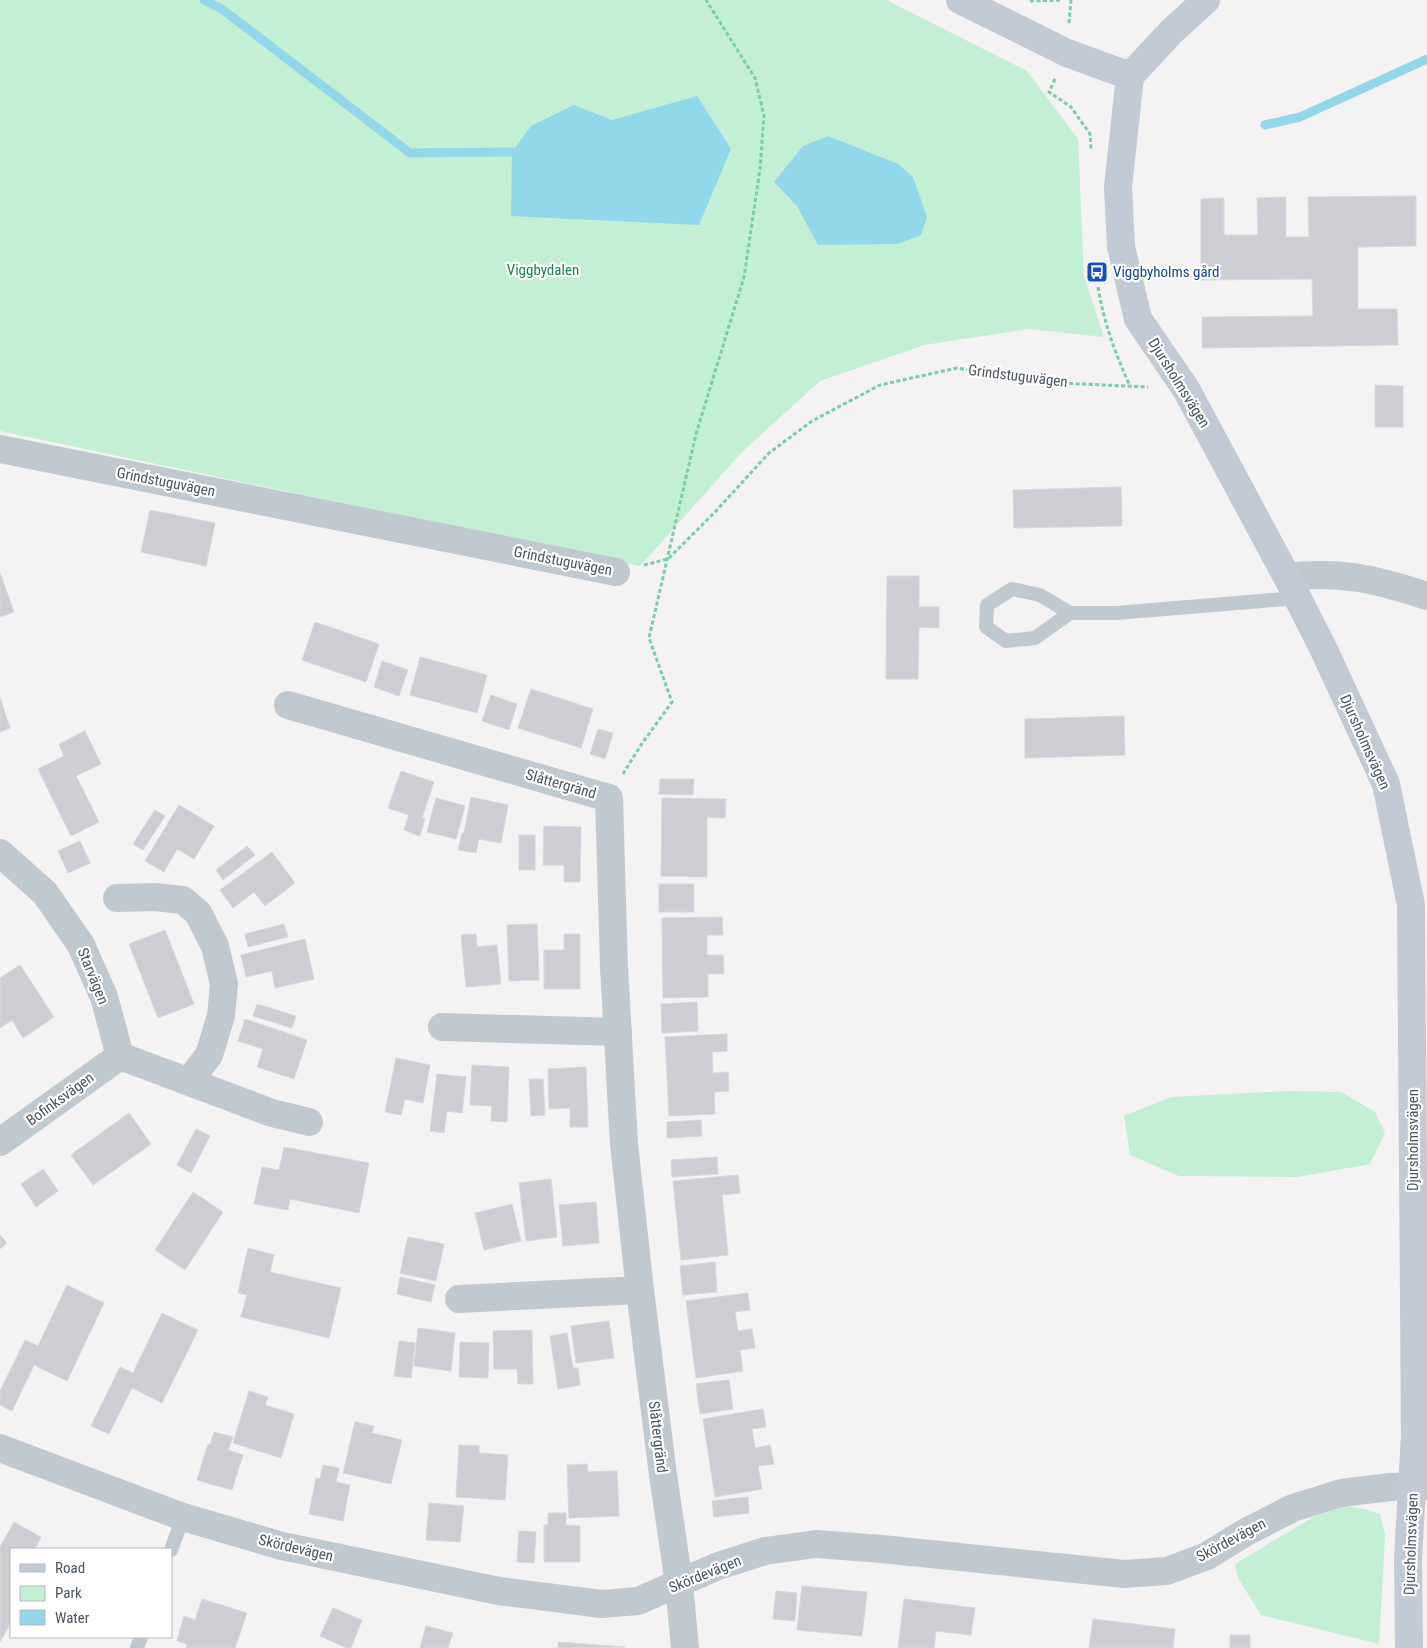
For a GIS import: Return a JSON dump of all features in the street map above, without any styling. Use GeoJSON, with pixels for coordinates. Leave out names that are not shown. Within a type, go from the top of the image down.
{"type":"FeatureCollection","features":[{"type":"Feature","properties":{"kind":"street"},"geometry":{"type":"LineString","coordinates":[[960,0],[1067,53],[1130,76],[1171,32],[1206,0]]}},
{"type":"Feature","properties":{"kind":"street","name":"Djursholmsvägen"},"geometry":{"type":"LineString","coordinates":[[1130,76],[1118,187],[1121,247],[1138,319],[1186,389],[1292,587],[1386,784],[1411,905],[1415,1425],[1420,1486],[1408,1558],[1409,1648]]}},
{"type":"Feature","properties":{"kind":"street","name":"Grindstuguvägen"},"geometry":{"type":"LineString","coordinates":[[0,449],[616,572]]}},
{"type":"Feature","properties":{"kind":"street"},"geometry":{"type":"LineString","coordinates":[[1292,587],[1316,574],[1355,576],[1390,584],[1427,596]]}},
{"type":"Feature","properties":{"kind":"street","name":"Slåttergränd"},"geometry":{"type":"LineString","coordinates":[[288,705],[609,798],[624,1144],[663,1475],[679,1584],[685,1648]]}},
{"type":"Feature","properties":{"kind":"street","name":"Starvägen"},"geometry":{"type":"LineString","coordinates":[[0,853],[46,893],[81,945],[104,997],[120,1056]]}},
{"type":"Feature","properties":{"kind":"street"},"geometry":{"type":"LineString","coordinates":[[117,898],[155,897],[183,900],[198,913],[215,946],[224,984],[222,1016],[209,1055],[189,1081]]}},
{"type":"Feature","properties":{"kind":"street"},"geometry":{"type":"LineString","coordinates":[[442,1027],[618,1032]]}},
{"type":"Feature","properties":{"kind":"street"},"geometry":{"type":"LineString","coordinates":[[120,1056],[272,1113],[309,1122]]}},
{"type":"Feature","properties":{"kind":"street","name":"Bofinksvägen"},"geometry":{"type":"LineString","coordinates":[[0,1142],[120,1056]]}},
{"type":"Feature","properties":{"kind":"street"},"geometry":{"type":"LineString","coordinates":[[459,1299],[640,1290]]}},
{"type":"Feature","properties":{"kind":"street","name":"Skördevägen"},"geometry":{"type":"LineString","coordinates":[[0,1448],[183,1517],[282,1546],[499,1591],[602,1604],[638,1601],[718,1566],[765,1551],[816,1544],[1124,1574],[1167,1571],[1207,1556],[1246,1532],[1292,1508],[1341,1493],[1420,1486]]}},
{"type":"Feature","properties":{"kind":"lane"},"geometry":{"type":"LineString","coordinates":[[1070,613],[1035,638],[1006,641],[986,627],[987,605],[1012,589],[1040,595],[1070,613],[1116,614],[1292,587]]}},
{"type":"Feature","properties":{"kind":"lane"},"geometry":{"type":"LineString","coordinates":[[172,1548],[183,1517]]}},
{"type":"Feature","properties":{"kind":"path"},"geometry":{"type":"LineString","coordinates":[[609,798],[641,745],[672,702],[649,638],[696,434],[744,276],[760,169],[764,116],[755,78],[706,0]]}},
{"type":"Feature","properties":{"kind":"path"},"geometry":{"type":"LineString","coordinates":[[1027,0],[1031,2],[1062,0]]}},
{"type":"Feature","properties":{"kind":"path","name":"Grindstuguvägen"},"geometry":{"type":"LineString","coordinates":[[616,572],[668,559],[715,512],[769,453],[812,421],[880,385],[957,368],[1038,382],[1186,389]]}},
{"type":"Feature","properties":{"kind":"green space","name":"Viggbydalen"},"geometry":{"type":"Polygon","coordinates":[[[0,0],[888,0],[1027,71],[1078,139],[1084,276],[1104,337],[1030,329],[924,345],[820,381],[742,452],[640,566],[0,431],[0,0]]]}},
{"type":"Feature","properties":{"kind":"green space"},"geometry":{"type":"Polygon","coordinates":[[[1288,1091],[1341,1092],[1375,1112],[1385,1133],[1370,1164],[1298,1177],[1179,1176],[1130,1155],[1124,1116],[1171,1097],[1288,1091]]]}},
{"type":"Feature","properties":{"kind":"green space"},"geometry":{"type":"Polygon","coordinates":[[[1346,1506],[1380,1514],[1385,1535],[1379,1644],[1261,1615],[1238,1578],[1235,1564],[1315,1516],[1346,1506]]]}},
{"type":"Feature","properties":{"kind":"water"},"geometry":{"type":"Polygon","coordinates":[[[697,96],[731,149],[699,225],[511,216],[512,152],[531,126],[574,105],[612,120],[697,96]]]}},
{"type":"Feature","properties":{"kind":"water"},"geometry":{"type":"Polygon","coordinates":[[[828,136],[898,164],[913,177],[927,217],[921,235],[898,244],[818,245],[797,206],[774,182],[803,146],[828,136]]]}},
{"type":"Feature","properties":{"kind":"building"},"geometry":{"type":"Polygon","coordinates":[[[1416,196],[1416,246],[1358,247],[1358,309],[1397,309],[1398,345],[1202,348],[1202,317],[1313,316],[1312,279],[1201,280],[1201,199],[1224,198],[1224,235],[1258,235],[1257,198],[1286,197],[1286,237],[1309,237],[1308,197],[1416,196]]]}},
{"type":"Feature","properties":{"kind":"building"},"geometry":{"type":"Polygon","coordinates":[[[1375,385],[1403,386],[1403,427],[1375,427],[1375,385]]]}},
{"type":"Feature","properties":{"kind":"building"},"geometry":{"type":"Polygon","coordinates":[[[1121,487],[1122,526],[1014,528],[1013,490],[1121,487]]]}},
{"type":"Feature","properties":{"kind":"building"},"geometry":{"type":"Polygon","coordinates":[[[150,510],[215,523],[206,566],[141,552],[150,510]]]}},
{"type":"Feature","properties":{"kind":"building"},"geometry":{"type":"Polygon","coordinates":[[[0,573],[14,612],[0,617],[0,573]]]}},
{"type":"Feature","properties":{"kind":"building"},"geometry":{"type":"Polygon","coordinates":[[[887,576],[919,576],[919,607],[939,607],[939,628],[919,627],[918,679],[886,679],[887,576]]]}},
{"type":"Feature","properties":{"kind":"building"},"geometry":{"type":"Polygon","coordinates":[[[315,622],[379,644],[366,682],[302,660],[315,622]]]}},
{"type":"Feature","properties":{"kind":"building"},"geometry":{"type":"Polygon","coordinates":[[[420,657],[487,675],[477,713],[410,695],[420,657]]]}},
{"type":"Feature","properties":{"kind":"building"},"geometry":{"type":"Polygon","coordinates":[[[382,661],[408,670],[399,696],[374,687],[382,661]]]}},
{"type":"Feature","properties":{"kind":"building"},"geometry":{"type":"Polygon","coordinates":[[[531,689],[593,709],[581,748],[518,728],[531,689]]]}},
{"type":"Feature","properties":{"kind":"building"},"geometry":{"type":"Polygon","coordinates":[[[491,695],[517,704],[509,730],[482,721],[491,695]]]}},
{"type":"Feature","properties":{"kind":"building"},"geometry":{"type":"Polygon","coordinates":[[[0,698],[10,728],[0,732],[0,698]]]}},
{"type":"Feature","properties":{"kind":"building"},"geometry":{"type":"Polygon","coordinates":[[[1124,716],[1125,755],[1025,758],[1025,719],[1124,716]]]}},
{"type":"Feature","properties":{"kind":"building"},"geometry":{"type":"Polygon","coordinates":[[[598,729],[613,733],[605,759],[590,754],[598,729]]]}},
{"type":"Feature","properties":{"kind":"building"},"geometry":{"type":"Polygon","coordinates":[[[85,731],[101,764],[76,776],[99,822],[71,836],[38,769],[64,756],[59,744],[85,731]]]}},
{"type":"Feature","properties":{"kind":"building"},"geometry":{"type":"Polygon","coordinates":[[[401,771],[434,782],[422,818],[425,818],[420,836],[404,830],[409,815],[388,808],[401,771]]]}},
{"type":"Feature","properties":{"kind":"building"},"geometry":{"type":"Polygon","coordinates":[[[660,779],[694,779],[693,795],[659,794],[660,779]]]}},
{"type":"Feature","properties":{"kind":"building"},"geometry":{"type":"Polygon","coordinates":[[[471,797],[508,805],[501,843],[479,839],[476,853],[458,850],[462,833],[464,833],[471,797]]]}},
{"type":"Feature","properties":{"kind":"building"},"geometry":{"type":"Polygon","coordinates":[[[436,798],[465,806],[456,839],[427,832],[436,798]]]}},
{"type":"Feature","properties":{"kind":"building"},"geometry":{"type":"Polygon","coordinates":[[[662,798],[726,799],[725,818],[707,817],[707,877],[661,876],[662,798]]]}},
{"type":"Feature","properties":{"kind":"building"},"geometry":{"type":"Polygon","coordinates":[[[179,805],[214,826],[194,859],[177,849],[164,872],[145,861],[179,805]]]}},
{"type":"Feature","properties":{"kind":"building"},"geometry":{"type":"Polygon","coordinates":[[[155,810],[165,816],[143,850],[133,844],[155,810]]]}},
{"type":"Feature","properties":{"kind":"building"},"geometry":{"type":"Polygon","coordinates":[[[544,826],[581,827],[580,882],[564,882],[564,865],[543,865],[544,826]]]}},
{"type":"Feature","properties":{"kind":"building"},"geometry":{"type":"Polygon","coordinates":[[[519,835],[535,835],[535,870],[519,870],[519,835]]]}},
{"type":"Feature","properties":{"kind":"building"},"geometry":{"type":"Polygon","coordinates":[[[80,841],[90,863],[68,873],[58,851],[80,841]]]}},
{"type":"Feature","properties":{"kind":"building"},"geometry":{"type":"Polygon","coordinates":[[[247,846],[255,855],[223,880],[216,870],[247,846]]]}},
{"type":"Feature","properties":{"kind":"building"},"geometry":{"type":"Polygon","coordinates":[[[272,852],[295,883],[265,906],[254,892],[233,908],[220,890],[272,852]]]}},
{"type":"Feature","properties":{"kind":"building"},"geometry":{"type":"Polygon","coordinates":[[[659,884],[694,884],[694,912],[659,912],[659,884]]]}},
{"type":"Feature","properties":{"kind":"building"},"geometry":{"type":"Polygon","coordinates":[[[722,917],[723,935],[707,935],[707,955],[723,955],[724,974],[708,974],[708,997],[663,998],[662,918],[722,917]]]}},
{"type":"Feature","properties":{"kind":"building"},"geometry":{"type":"Polygon","coordinates":[[[284,924],[288,937],[248,947],[245,934],[284,924]]]}},
{"type":"Feature","properties":{"kind":"building"},"geometry":{"type":"Polygon","coordinates":[[[537,924],[539,980],[509,981],[507,925],[537,924]]]}},
{"type":"Feature","properties":{"kind":"building"},"geometry":{"type":"Polygon","coordinates":[[[165,930],[194,1004],[158,1018],[129,944],[165,930]]]}},
{"type":"Feature","properties":{"kind":"building"},"geometry":{"type":"Polygon","coordinates":[[[476,934],[477,947],[497,945],[501,984],[466,987],[461,935],[476,934]]]}},
{"type":"Feature","properties":{"kind":"building"},"geometry":{"type":"Polygon","coordinates":[[[564,934],[580,934],[580,989],[544,989],[544,950],[564,950],[564,934]]]}},
{"type":"Feature","properties":{"kind":"building"},"geometry":{"type":"Polygon","coordinates":[[[305,939],[314,979],[275,988],[272,971],[246,977],[241,955],[305,939]]]}},
{"type":"Feature","properties":{"kind":"building"},"geometry":{"type":"Polygon","coordinates":[[[20,965],[54,1017],[23,1038],[12,1020],[0,1028],[0,978],[20,965]]]}},
{"type":"Feature","properties":{"kind":"building"},"geometry":{"type":"Polygon","coordinates":[[[697,1002],[698,1031],[662,1033],[661,1004],[697,1002]]]}},
{"type":"Feature","properties":{"kind":"building"},"geometry":{"type":"Polygon","coordinates":[[[257,1004],[296,1016],[292,1028],[253,1016],[257,1004]]]}},
{"type":"Feature","properties":{"kind":"building"},"geometry":{"type":"Polygon","coordinates":[[[245,1019],[307,1040],[294,1079],[257,1067],[263,1049],[238,1041],[245,1019]]]}},
{"type":"Feature","properties":{"kind":"building"},"geometry":{"type":"Polygon","coordinates":[[[727,1034],[727,1051],[712,1052],[713,1073],[728,1072],[729,1091],[714,1092],[715,1114],[669,1116],[665,1037],[727,1034]]]}},
{"type":"Feature","properties":{"kind":"building"},"geometry":{"type":"Polygon","coordinates":[[[396,1058],[430,1065],[423,1103],[405,1099],[401,1115],[385,1112],[396,1058]]]}},
{"type":"Feature","properties":{"kind":"building"},"geometry":{"type":"Polygon","coordinates":[[[472,1065],[509,1067],[507,1122],[491,1121],[492,1106],[470,1105],[472,1065]]]}},
{"type":"Feature","properties":{"kind":"building"},"geometry":{"type":"Polygon","coordinates":[[[586,1067],[588,1127],[570,1127],[570,1108],[549,1109],[548,1069],[586,1067]]]}},
{"type":"Feature","properties":{"kind":"building"},"geometry":{"type":"Polygon","coordinates":[[[437,1074],[466,1077],[462,1113],[447,1111],[444,1133],[430,1131],[437,1074]]]}},
{"type":"Feature","properties":{"kind":"building"},"geometry":{"type":"Polygon","coordinates":[[[529,1079],[543,1079],[545,1115],[531,1116],[529,1079]]]}},
{"type":"Feature","properties":{"kind":"building"},"geometry":{"type":"Polygon","coordinates":[[[129,1113],[151,1144],[93,1185],[71,1155],[129,1113]]]}},
{"type":"Feature","properties":{"kind":"building"},"geometry":{"type":"Polygon","coordinates":[[[701,1120],[702,1136],[667,1138],[667,1122],[701,1120]]]}},
{"type":"Feature","properties":{"kind":"building"},"geometry":{"type":"Polygon","coordinates":[[[196,1129],[210,1136],[191,1173],[177,1165],[196,1129]]]}},
{"type":"Feature","properties":{"kind":"building"},"geometry":{"type":"Polygon","coordinates":[[[284,1147],[369,1163],[359,1213],[290,1199],[288,1210],[254,1204],[262,1167],[279,1170],[284,1147]]]}},
{"type":"Feature","properties":{"kind":"building"},"geometry":{"type":"Polygon","coordinates":[[[717,1157],[718,1174],[672,1177],[671,1160],[717,1157]]]}},
{"type":"Feature","properties":{"kind":"building"},"geometry":{"type":"Polygon","coordinates":[[[43,1169],[58,1191],[36,1207],[21,1184],[43,1169]]]}},
{"type":"Feature","properties":{"kind":"building"},"geometry":{"type":"Polygon","coordinates":[[[738,1175],[740,1193],[722,1195],[728,1255],[681,1260],[673,1181],[738,1175]]]}},
{"type":"Feature","properties":{"kind":"building"},"geometry":{"type":"Polygon","coordinates":[[[551,1179],[557,1237],[526,1241],[519,1183],[551,1179]]]}},
{"type":"Feature","properties":{"kind":"building"},"geometry":{"type":"Polygon","coordinates":[[[193,1192],[223,1212],[185,1270],[155,1250],[193,1192]]]}},
{"type":"Feature","properties":{"kind":"building"},"geometry":{"type":"Polygon","coordinates":[[[596,1202],[599,1243],[563,1246],[559,1205],[596,1202]]]}},
{"type":"Feature","properties":{"kind":"building"},"geometry":{"type":"Polygon","coordinates":[[[512,1204],[521,1241],[484,1250],[475,1213],[512,1204]]]}},
{"type":"Feature","properties":{"kind":"building"},"geometry":{"type":"Polygon","coordinates":[[[0,1235],[7,1243],[0,1249],[0,1235]]]}},
{"type":"Feature","properties":{"kind":"building"},"geometry":{"type":"Polygon","coordinates":[[[408,1237],[444,1244],[436,1281],[400,1273],[408,1237]]]}},
{"type":"Feature","properties":{"kind":"building"},"geometry":{"type":"Polygon","coordinates":[[[248,1248],[274,1255],[270,1272],[341,1288],[329,1338],[241,1317],[247,1295],[238,1293],[248,1248]]]}},
{"type":"Feature","properties":{"kind":"building"},"geometry":{"type":"Polygon","coordinates":[[[715,1262],[717,1292],[683,1295],[680,1266],[715,1262]]]}},
{"type":"Feature","properties":{"kind":"building"},"geometry":{"type":"Polygon","coordinates":[[[400,1277],[435,1285],[431,1302],[397,1294],[400,1277]]]}},
{"type":"Feature","properties":{"kind":"building"},"geometry":{"type":"Polygon","coordinates":[[[67,1285],[104,1303],[67,1381],[34,1365],[12,1411],[0,1405],[0,1391],[25,1340],[38,1346],[67,1285]]]}},
{"type":"Feature","properties":{"kind":"building"},"geometry":{"type":"Polygon","coordinates":[[[748,1293],[750,1310],[735,1312],[738,1331],[752,1329],[755,1348],[740,1350],[743,1371],[696,1378],[686,1301],[748,1293]]]}},
{"type":"Feature","properties":{"kind":"building"},"geometry":{"type":"Polygon","coordinates":[[[162,1313],[198,1330],[162,1403],[132,1388],[109,1434],[91,1426],[120,1367],[133,1373],[162,1313]]]}},
{"type":"Feature","properties":{"kind":"building"},"geometry":{"type":"Polygon","coordinates":[[[609,1321],[614,1358],[576,1363],[571,1326],[609,1321]]]}},
{"type":"Feature","properties":{"kind":"building"},"geometry":{"type":"Polygon","coordinates":[[[418,1328],[455,1333],[451,1371],[414,1366],[418,1328]]]}},
{"type":"Feature","properties":{"kind":"building"},"geometry":{"type":"Polygon","coordinates":[[[532,1330],[533,1384],[518,1384],[517,1369],[494,1369],[493,1331],[532,1330]]]}},
{"type":"Feature","properties":{"kind":"building"},"geometry":{"type":"Polygon","coordinates":[[[567,1333],[573,1368],[578,1368],[580,1385],[558,1389],[550,1336],[567,1333]]]}},
{"type":"Feature","properties":{"kind":"building"},"geometry":{"type":"Polygon","coordinates":[[[399,1341],[415,1343],[411,1378],[394,1376],[399,1341]]]}},
{"type":"Feature","properties":{"kind":"building"},"geometry":{"type":"Polygon","coordinates":[[[460,1342],[489,1343],[488,1378],[459,1377],[460,1342]]]}},
{"type":"Feature","properties":{"kind":"building"},"geometry":{"type":"Polygon","coordinates":[[[729,1380],[733,1409],[700,1414],[696,1384],[729,1380]]]}},
{"type":"Feature","properties":{"kind":"building"},"geometry":{"type":"Polygon","coordinates":[[[249,1391],[268,1397],[265,1405],[294,1414],[281,1458],[233,1443],[249,1391]]]}},
{"type":"Feature","properties":{"kind":"building"},"geometry":{"type":"Polygon","coordinates":[[[763,1409],[766,1427],[752,1429],[755,1448],[770,1445],[774,1464],[758,1466],[762,1489],[715,1497],[703,1419],[763,1409]]]}},
{"type":"Feature","properties":{"kind":"building"},"geometry":{"type":"Polygon","coordinates":[[[355,1422],[374,1426],[372,1433],[402,1440],[391,1484],[343,1473],[355,1422]]]}},
{"type":"Feature","properties":{"kind":"building"},"geometry":{"type":"Polygon","coordinates":[[[214,1432],[233,1437],[228,1450],[243,1455],[232,1490],[197,1480],[208,1444],[210,1445],[214,1432]]]}},
{"type":"Feature","properties":{"kind":"building"},"geometry":{"type":"Polygon","coordinates":[[[459,1445],[479,1446],[479,1453],[508,1455],[505,1500],[456,1497],[459,1445]]]}},
{"type":"Feature","properties":{"kind":"building"},"geometry":{"type":"Polygon","coordinates":[[[587,1464],[588,1472],[617,1471],[619,1516],[569,1518],[567,1465],[587,1464]]]}},
{"type":"Feature","properties":{"kind":"building"},"geometry":{"type":"Polygon","coordinates":[[[323,1465],[339,1468],[336,1482],[350,1485],[343,1521],[309,1514],[316,1478],[320,1479],[323,1465]]]}},
{"type":"Feature","properties":{"kind":"building"},"geometry":{"type":"Polygon","coordinates":[[[748,1497],[749,1513],[714,1517],[712,1501],[748,1497]]]}},
{"type":"Feature","properties":{"kind":"building"},"geometry":{"type":"Polygon","coordinates":[[[429,1503],[464,1506],[460,1542],[426,1540],[429,1503]]]}},
{"type":"Feature","properties":{"kind":"building"},"geometry":{"type":"Polygon","coordinates":[[[548,1513],[566,1513],[566,1525],[580,1526],[580,1562],[544,1562],[544,1525],[548,1525],[548,1513]]]}},
{"type":"Feature","properties":{"kind":"building"},"geometry":{"type":"Polygon","coordinates":[[[14,1522],[41,1537],[36,1548],[10,1548],[10,1624],[0,1642],[0,1547],[14,1522]]]}},
{"type":"Feature","properties":{"kind":"building"},"geometry":{"type":"Polygon","coordinates":[[[519,1531],[536,1532],[534,1563],[517,1562],[519,1531]]]}},
{"type":"Feature","properties":{"kind":"building"},"geometry":{"type":"Polygon","coordinates":[[[802,1586],[867,1592],[862,1636],[797,1630],[802,1586]]]}},
{"type":"Feature","properties":{"kind":"building"},"geometry":{"type":"Polygon","coordinates":[[[776,1591],[797,1593],[795,1621],[773,1619],[776,1591]]]}},
{"type":"Feature","properties":{"kind":"building"},"geometry":{"type":"Polygon","coordinates":[[[202,1599],[247,1613],[235,1648],[186,1648],[187,1644],[177,1641],[184,1616],[195,1620],[202,1599]]]}},
{"type":"Feature","properties":{"kind":"building"},"geometry":{"type":"Polygon","coordinates":[[[904,1599],[975,1608],[971,1635],[936,1631],[934,1648],[898,1648],[904,1599]]]}},
{"type":"Feature","properties":{"kind":"building"},"geometry":{"type":"Polygon","coordinates":[[[333,1608],[362,1620],[351,1648],[320,1636],[333,1608]]]}},
{"type":"Feature","properties":{"kind":"building"},"geometry":{"type":"Polygon","coordinates":[[[1093,1619],[1175,1629],[1173,1648],[1089,1648],[1093,1619]]]}},
{"type":"Feature","properties":{"kind":"building"},"geometry":{"type":"Polygon","coordinates":[[[426,1626],[453,1633],[448,1648],[420,1648],[426,1626]]]}},
{"type":"Feature","properties":{"kind":"building"},"geometry":{"type":"Polygon","coordinates":[[[1230,1635],[1250,1635],[1250,1648],[1230,1648],[1230,1635]]]}},
{"type":"Feature","properties":{"kind":"building"},"geometry":{"type":"Polygon","coordinates":[[[558,1642],[625,1647],[558,1648],[558,1642]]]}},
{"type":"Feature","properties":{"kind":"waterway"},"geometry":{"type":"LineString","coordinates":[[204,0],[222,9],[410,153],[512,152]]}},
{"type":"Feature","properties":{"kind":"waterway"},"geometry":{"type":"LineString","coordinates":[[1265,125],[1300,117],[1427,59]]}},
{"type":"Feature","properties":{"kind":"place","name":"Viggbyholms gård"},"geometry":{"type":"Point","coordinates":[1097,272]}}]}
